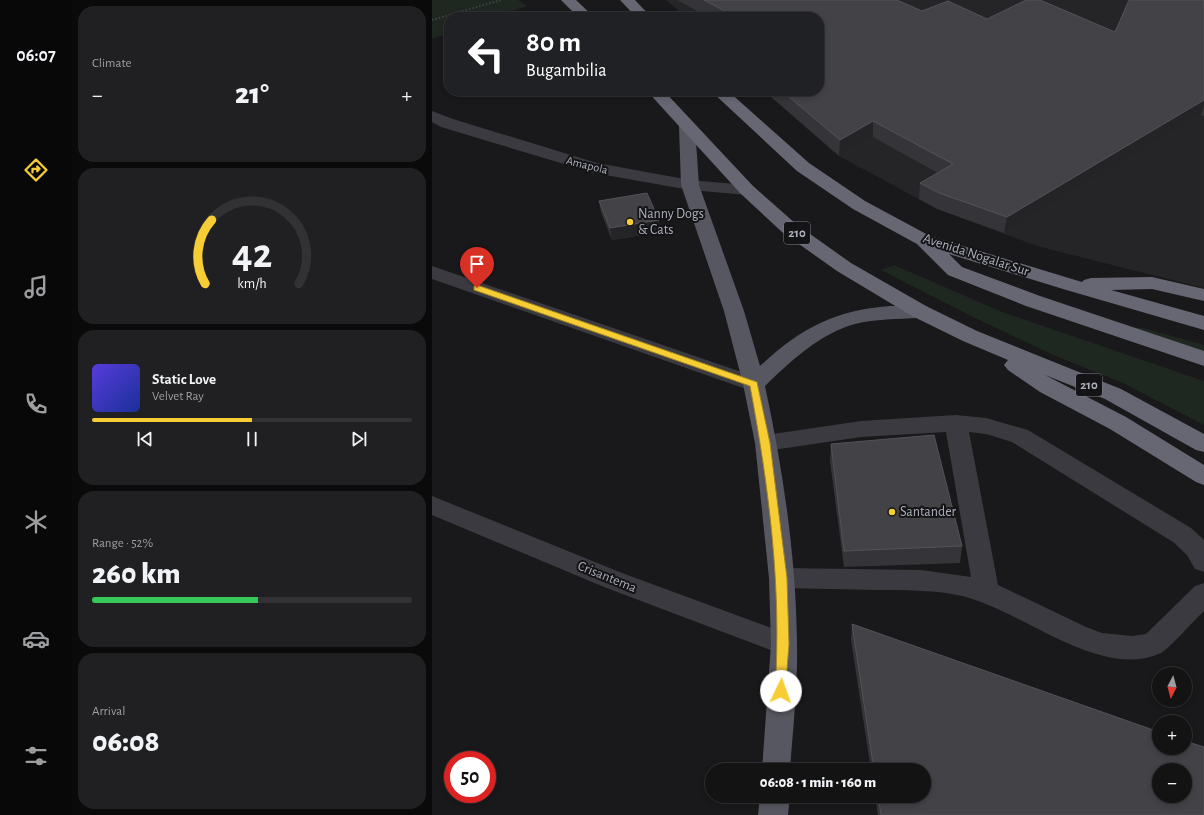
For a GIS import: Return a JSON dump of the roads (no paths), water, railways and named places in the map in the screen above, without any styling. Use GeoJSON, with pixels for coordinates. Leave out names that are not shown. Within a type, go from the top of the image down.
{"type":"FeatureCollection","features":[{"type":"Feature","properties":{"kind":"highway"},"geometry":{"type":"LineString","coordinates":[[568,0],[581,12]]}},
{"type":"Feature","properties":{"kind":"highway"},"geometry":{"type":"LineString","coordinates":[[627,0],[639,12]]}},
{"type":"Feature","properties":{"kind":"highway","name":"210"},"geometry":{"type":"LineString","coordinates":[[659,96],[747,190],[795,232],[844,267],[919,311],[970,336],[1113,394],[1204,444]]}},
{"type":"Feature","properties":{"kind":"highway","name":"Avenida Nogalar Sur"},"geometry":{"type":"LineString","coordinates":[[725,96],[803,167],[859,205],[923,240],[1070,285],[1204,323]]}},
{"type":"Feature","properties":{"kind":"highway"},"geometry":{"type":"LineString","coordinates":[[923,240],[955,271],[1033,301],[1204,359]]}},
{"type":"Feature","properties":{"kind":"highway"},"geometry":{"type":"LineString","coordinates":[[1070,285],[1152,283],[1204,295]]}},
{"type":"Feature","properties":{"kind":"highway"},"geometry":{"type":"LineString","coordinates":[[970,336],[1048,386],[1118,423],[1204,476]]}},
{"type":"Feature","properties":{"kind":"main road"},"geometry":{"type":"LineString","coordinates":[[687,127],[690,185],[734,311],[754,384],[766,443],[782,578],[784,644],[776,763]]}},
{"type":"Feature","properties":{"kind":"main road"},"geometry":{"type":"LineString","coordinates":[[754,384],[796,345],[825,327],[853,318],[919,311]]}},
{"type":"Feature","properties":{"kind":"main road"},"geometry":{"type":"LineString","coordinates":[[773,815],[774,803]]}},
{"type":"Feature","properties":{"kind":"street","name":"Amapola"},"geometry":{"type":"LineString","coordinates":[[432,116],[447,123],[594,168],[690,185],[747,190]]}},
{"type":"Feature","properties":{"kind":"street"},"geometry":{"type":"LineString","coordinates":[[432,272],[754,384]]}},
{"type":"Feature","properties":{"kind":"street"},"geometry":{"type":"LineString","coordinates":[[766,443],[861,429],[956,423],[986,426],[1020,436],[1182,535],[1196,548],[1204,562]]}},
{"type":"Feature","properties":{"kind":"street"},"geometry":{"type":"LineString","coordinates":[[956,423],[986,591]]}},
{"type":"Feature","properties":{"kind":"street","name":"Crisantema"},"geometry":{"type":"LineString","coordinates":[[432,505],[613,580],[784,644]]}},
{"type":"Feature","properties":{"kind":"street"},"geometry":{"type":"LineString","coordinates":[[782,578],[921,580],[957,584],[986,591],[1078,636],[1102,644],[1132,648],[1153,644],[1201,599],[1204,594]]}},
{"type":"Feature","properties":{"kind":"place","name":"Nanny Dogs & Cats"},"geometry":{"type":"Point","coordinates":[630,222]}},
{"type":"Feature","properties":{"kind":"place","name":"Santander"},"geometry":{"type":"Point","coordinates":[892,512]}}]}
